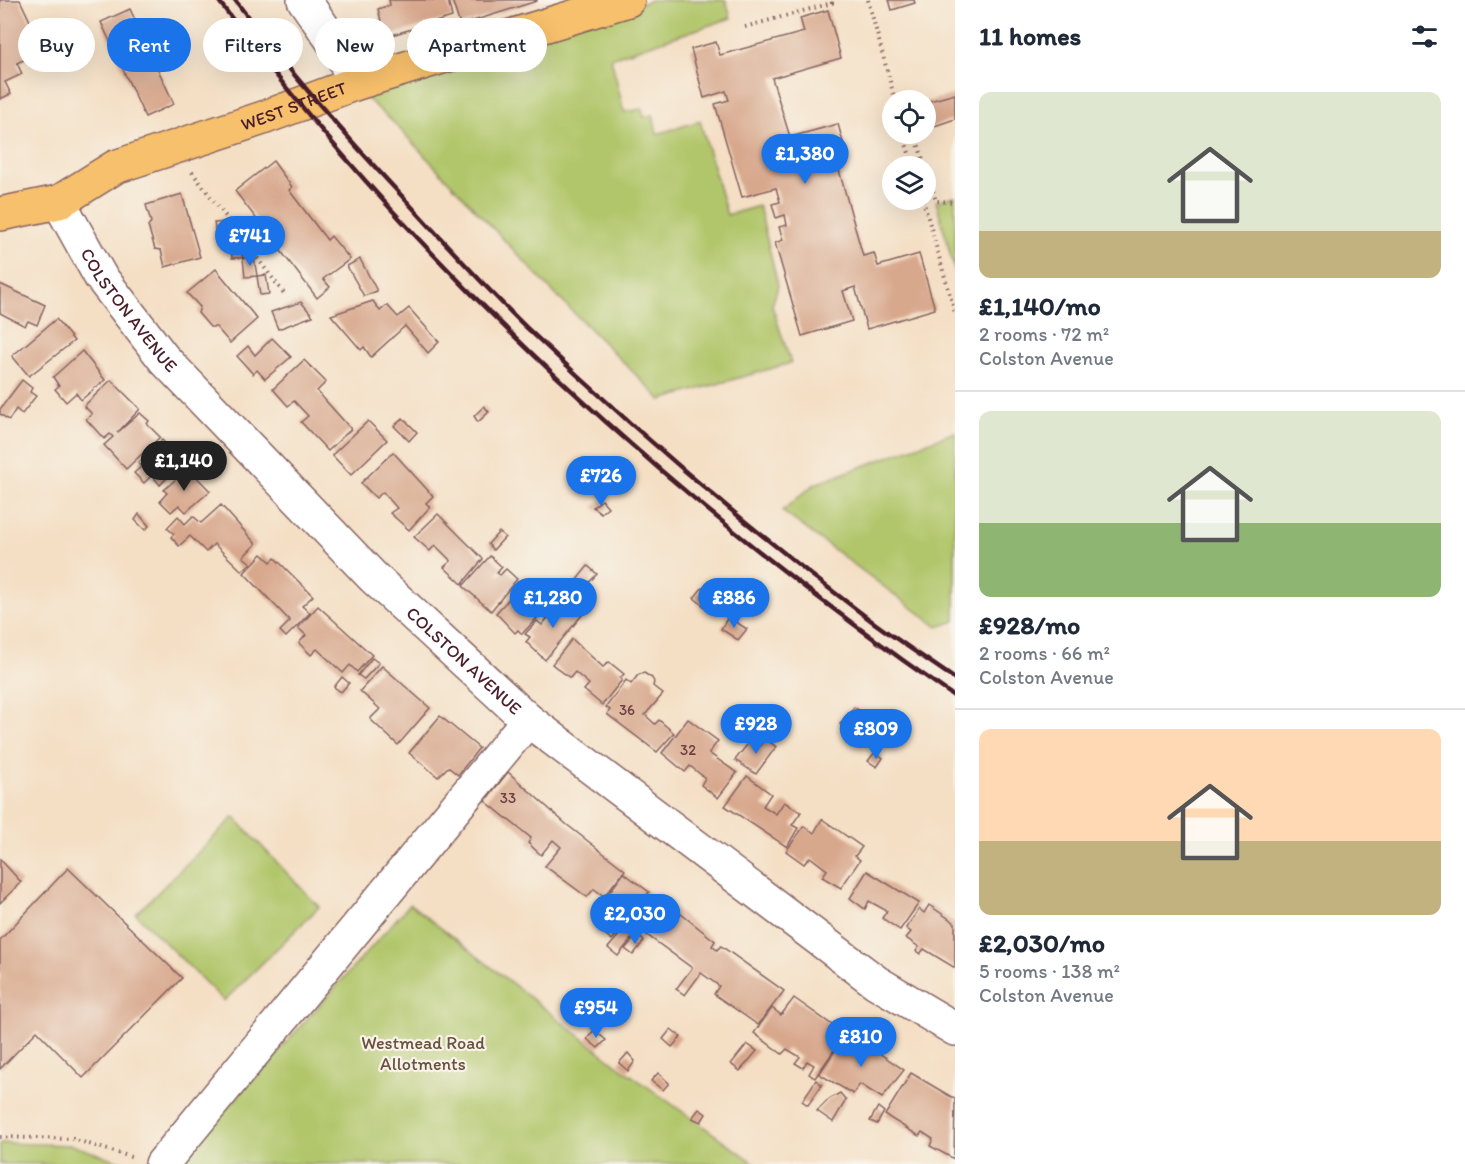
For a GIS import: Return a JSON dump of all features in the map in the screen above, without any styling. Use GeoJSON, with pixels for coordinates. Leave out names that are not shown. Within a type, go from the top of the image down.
{"type":"FeatureCollection","features":[{"type":"Feature","properties":{"kind":"main road","name":"WEST STREET"},"geometry":{"type":"LineString","coordinates":[[0,214],[59,202],[115,168],[354,84],[628,0]]}},
{"type":"Feature","properties":{"kind":"street"},"geometry":{"type":"LineString","coordinates":[[304,0],[343,56],[354,84]]}},
{"type":"Feature","properties":{"kind":"street","name":"COLSTON AVENUE"},"geometry":{"type":"LineString","coordinates":[[59,202],[100,276],[164,359],[373,577],[528,720],[867,976],[955,1029]]}},
{"type":"Feature","properties":{"kind":"street"},"geometry":{"type":"LineString","coordinates":[[153,1162],[528,720]]}},
{"type":"Feature","properties":{"kind":"path"},"geometry":{"type":"LineString","coordinates":[[745,27],[832,3],[832,0]]}},
{"type":"Feature","properties":{"kind":"path"},"geometry":{"type":"LineString","coordinates":[[868,0],[892,90]]}},
{"type":"Feature","properties":{"kind":"path"},"geometry":{"type":"LineString","coordinates":[[173,148],[286,296]]}},
{"type":"Feature","properties":{"kind":"path"},"geometry":{"type":"LineString","coordinates":[[936,201],[955,202]]}},
{"type":"Feature","properties":{"kind":"path"},"geometry":{"type":"LineString","coordinates":[[926,210],[955,313]]}},
{"type":"Feature","properties":{"kind":"path"},"geometry":{"type":"LineString","coordinates":[[0,1137],[73,1139],[153,1162]]}},
{"type":"Feature","properties":{"kind":"green space"},"geometry":{"type":"Polygon","coordinates":[[[651,0],[726,0],[731,18],[611,58],[624,112],[642,109],[644,117],[653,115],[657,134],[700,121],[727,215],[759,206],[778,286],[772,306],[791,363],[661,400],[554,293],[394,123],[363,95],[433,72],[547,72],[547,34],[651,0]]]}},
{"type":"Feature","properties":{"kind":"green space"},"geometry":{"type":"Polygon","coordinates":[[[955,196],[955,272],[936,201],[955,196]]]}},
{"type":"Feature","properties":{"kind":"green space"},"geometry":{"type":"Polygon","coordinates":[[[955,432],[955,621],[938,627],[782,511],[815,484],[955,432]]]}},
{"type":"Feature","properties":{"kind":"green space"},"geometry":{"type":"Polygon","coordinates":[[[234,817],[319,907],[224,1001],[136,914],[234,817]]]}},
{"type":"Feature","properties":{"kind":"green space","name":"Westmead Road Allotments"},"geometry":{"type":"Polygon","coordinates":[[[410,904],[617,1065],[756,1164],[181,1164],[197,1142],[410,904]]]}},
{"type":"Feature","properties":{"kind":"green space"},"geometry":{"type":"Polygon","coordinates":[[[0,1143],[72,1145],[127,1164],[0,1164],[0,1143]]]}},
{"type":"Feature","properties":{"kind":"building"},"geometry":{"type":"Polygon","coordinates":[[[0,0],[20,0],[28,18],[18,18],[17,63],[18,72],[22,74],[5,82],[11,94],[0,99],[0,0]]]}},
{"type":"Feature","properties":{"kind":"building"},"geometry":{"type":"Polygon","coordinates":[[[389,0],[448,0],[452,17],[407,18],[407,30],[395,34],[395,18],[380,18],[378,9],[390,5],[389,0]]]}},
{"type":"Feature","properties":{"kind":"building"},"geometry":{"type":"Polygon","coordinates":[[[452,0],[537,0],[482,18],[458,18],[452,0]]]}},
{"type":"Feature","properties":{"kind":"building"},"geometry":{"type":"Polygon","coordinates":[[[889,0],[914,0],[915,3],[892,10],[889,0]]]}},
{"type":"Feature","properties":{"kind":"building"},"geometry":{"type":"Polygon","coordinates":[[[130,9],[134,18],[110,18],[130,9]]]}},
{"type":"Feature","properties":{"kind":"building"},"geometry":{"type":"Polygon","coordinates":[[[828,10],[841,58],[772,78],[790,137],[838,124],[848,160],[837,163],[863,256],[874,253],[878,266],[919,254],[935,309],[867,329],[855,287],[843,291],[852,321],[802,336],[775,243],[783,240],[779,227],[787,225],[785,215],[776,218],[772,204],[780,202],[776,188],[742,197],[715,104],[729,100],[726,91],[704,98],[691,49],[716,42],[720,55],[804,32],[800,18],[828,10]]]}},
{"type":"Feature","properties":{"kind":"building"},"geometry":{"type":"Polygon","coordinates":[[[107,19],[107,35],[101,22],[107,19]]]}},
{"type":"Feature","properties":{"kind":"building"},"geometry":{"type":"Polygon","coordinates":[[[124,72],[159,72],[174,104],[145,117],[124,72]]]}},
{"type":"Feature","properties":{"kind":"building"},"geometry":{"type":"Polygon","coordinates":[[[955,94],[955,119],[936,126],[936,99],[955,94]]]}},
{"type":"Feature","properties":{"kind":"building"},"geometry":{"type":"Polygon","coordinates":[[[273,161],[292,187],[289,190],[327,240],[331,236],[350,259],[323,279],[330,287],[317,298],[235,191],[273,161]]]}},
{"type":"Feature","properties":{"kind":"building"},"geometry":{"type":"Polygon","coordinates":[[[182,194],[200,257],[165,267],[161,250],[155,249],[148,226],[151,222],[146,205],[182,194]]]}},
{"type":"Feature","properties":{"kind":"building"},"geometry":{"type":"Polygon","coordinates":[[[227,222],[230,241],[218,243],[214,223],[227,222]]]}},
{"type":"Feature","properties":{"kind":"building"},"geometry":{"type":"Polygon","coordinates":[[[239,239],[243,258],[232,258],[230,241],[239,239]]]}},
{"type":"Feature","properties":{"kind":"building"},"geometry":{"type":"Polygon","coordinates":[[[254,257],[257,276],[245,277],[243,258],[254,257]]]}},
{"type":"Feature","properties":{"kind":"building"},"geometry":{"type":"Polygon","coordinates":[[[360,259],[377,291],[364,296],[347,266],[360,259]]]}},
{"type":"Feature","properties":{"kind":"building"},"geometry":{"type":"Polygon","coordinates":[[[216,269],[257,319],[230,343],[216,327],[210,327],[198,313],[200,307],[187,293],[216,269]]]}},
{"type":"Feature","properties":{"kind":"building"},"geometry":{"type":"Polygon","coordinates":[[[266,275],[269,294],[260,295],[257,276],[266,275]]]}},
{"type":"Feature","properties":{"kind":"building"},"geometry":{"type":"Polygon","coordinates":[[[0,284],[45,305],[37,325],[28,321],[25,326],[0,313],[0,284]]]}},
{"type":"Feature","properties":{"kind":"building"},"geometry":{"type":"Polygon","coordinates":[[[373,301],[380,311],[387,305],[398,317],[409,308],[439,342],[428,353],[405,326],[371,357],[364,347],[361,350],[331,315],[373,301]]]}},
{"type":"Feature","properties":{"kind":"building"},"geometry":{"type":"Polygon","coordinates":[[[301,302],[313,316],[278,329],[271,312],[301,302]]]}},
{"type":"Feature","properties":{"kind":"building"},"geometry":{"type":"Polygon","coordinates":[[[56,319],[74,341],[29,376],[12,356],[56,319]]]}},
{"type":"Feature","properties":{"kind":"building"},"geometry":{"type":"Polygon","coordinates":[[[272,338],[291,357],[265,379],[257,370],[253,374],[237,356],[248,346],[255,355],[272,338]]]}},
{"type":"Feature","properties":{"kind":"building"},"geometry":{"type":"Polygon","coordinates":[[[82,351],[105,380],[81,400],[76,393],[66,402],[55,389],[59,386],[53,377],[82,351]]]}},
{"type":"Feature","properties":{"kind":"building"},"geometry":{"type":"Polygon","coordinates":[[[304,360],[326,382],[317,391],[351,429],[328,451],[301,422],[308,416],[294,401],[288,406],[273,389],[304,360]]]}},
{"type":"Feature","properties":{"kind":"building"},"geometry":{"type":"Polygon","coordinates":[[[22,380],[32,388],[30,392],[36,396],[22,414],[16,409],[9,420],[0,414],[0,409],[22,380]]]}},
{"type":"Feature","properties":{"kind":"building"},"geometry":{"type":"Polygon","coordinates":[[[111,380],[140,409],[117,433],[140,413],[160,437],[126,469],[104,445],[113,437],[110,434],[104,439],[86,419],[92,414],[84,406],[111,380]]]}},
{"type":"Feature","properties":{"kind":"building"},"geometry":{"type":"Polygon","coordinates":[[[484,406],[489,412],[478,422],[474,416],[484,406]]]}},
{"type":"Feature","properties":{"kind":"building"},"geometry":{"type":"Polygon","coordinates":[[[403,418],[417,432],[409,441],[394,426],[403,418]]]}},
{"type":"Feature","properties":{"kind":"building"},"geometry":{"type":"Polygon","coordinates":[[[368,421],[387,440],[351,475],[332,455],[368,421]]]}},
{"type":"Feature","properties":{"kind":"building"},"geometry":{"type":"Polygon","coordinates":[[[162,440],[183,461],[160,485],[152,475],[144,483],[134,473],[141,467],[138,463],[162,440]]]}},
{"type":"Feature","properties":{"kind":"building"},"geometry":{"type":"Polygon","coordinates":[[[393,452],[433,496],[426,503],[430,507],[409,530],[390,513],[397,508],[383,492],[376,498],[361,483],[393,452]]]}},
{"type":"Feature","properties":{"kind":"building"},"geometry":{"type":"Polygon","coordinates":[[[188,468],[210,491],[186,512],[179,505],[171,512],[160,501],[167,493],[164,490],[188,468]]]}},
{"type":"Feature","properties":{"kind":"building"},"geometry":{"type":"Polygon","coordinates":[[[602,500],[608,507],[601,513],[593,507],[602,500]]]}},
{"type":"Feature","properties":{"kind":"building"},"geometry":{"type":"Polygon","coordinates":[[[221,505],[256,544],[243,557],[251,563],[242,571],[214,544],[206,552],[190,536],[179,546],[171,537],[174,534],[167,528],[178,516],[185,524],[193,516],[201,523],[221,505]]]}},
{"type":"Feature","properties":{"kind":"building"},"geometry":{"type":"Polygon","coordinates":[[[139,514],[149,526],[145,530],[135,520],[139,514]]]}},
{"type":"Feature","properties":{"kind":"building"},"geometry":{"type":"Polygon","coordinates":[[[438,514],[483,559],[462,584],[444,567],[451,561],[435,545],[430,551],[414,537],[438,514]]]}},
{"type":"Feature","properties":{"kind":"building"},"geometry":{"type":"Polygon","coordinates":[[[499,532],[505,537],[493,550],[488,544],[499,532]]]}},
{"type":"Feature","properties":{"kind":"building"},"geometry":{"type":"Polygon","coordinates":[[[262,554],[271,562],[275,558],[313,596],[302,606],[310,613],[286,637],[280,631],[290,621],[244,573],[262,554]]]}},
{"type":"Feature","properties":{"kind":"building"},"geometry":{"type":"Polygon","coordinates":[[[490,556],[502,567],[497,573],[500,575],[506,569],[517,579],[491,611],[463,586],[490,556]]]}},
{"type":"Feature","properties":{"kind":"building"},"geometry":{"type":"Polygon","coordinates":[[[588,566],[597,574],[579,593],[571,587],[588,566]]]}},
{"type":"Feature","properties":{"kind":"building"},"geometry":{"type":"Polygon","coordinates":[[[702,588],[712,598],[705,607],[694,598],[702,588]]]}},
{"type":"Feature","properties":{"kind":"building"},"geometry":{"type":"Polygon","coordinates":[[[517,590],[524,597],[530,590],[540,600],[533,606],[537,610],[532,613],[537,618],[522,634],[518,630],[515,633],[496,613],[517,590]]]}},
{"type":"Feature","properties":{"kind":"building"},"geometry":{"type":"Polygon","coordinates":[[[563,599],[582,615],[545,660],[526,642],[530,637],[525,634],[537,621],[542,625],[563,599]]]}},
{"type":"Feature","properties":{"kind":"building"},"geometry":{"type":"Polygon","coordinates":[[[318,606],[372,655],[357,672],[350,665],[343,673],[317,649],[311,655],[299,643],[306,635],[298,628],[318,606]]]}},
{"type":"Feature","properties":{"kind":"building"},"geometry":{"type":"Polygon","coordinates":[[[728,617],[747,629],[738,640],[721,629],[728,617]]]}},
{"type":"Feature","properties":{"kind":"building"},"geometry":{"type":"Polygon","coordinates":[[[572,639],[603,667],[609,662],[624,674],[620,678],[622,680],[602,705],[584,690],[589,684],[575,672],[570,678],[552,664],[572,639]]]}},
{"type":"Feature","properties":{"kind":"building"},"geometry":{"type":"Polygon","coordinates":[[[372,658],[379,663],[364,679],[358,675],[372,658]]]}},
{"type":"Feature","properties":{"kind":"building"},"geometry":{"type":"Polygon","coordinates":[[[382,666],[430,708],[398,745],[370,719],[380,709],[360,691],[382,666]]]}},
{"type":"Feature","properties":{"kind":"building"},"geometry":{"type":"Polygon","coordinates":[[[644,673],[652,678],[653,686],[663,694],[645,715],[655,724],[659,720],[674,733],[657,752],[607,714],[610,710],[606,707],[626,680],[631,684],[638,675],[644,673]]]}},
{"type":"Feature","properties":{"kind":"building"},"geometry":{"type":"Polygon","coordinates":[[[342,677],[349,683],[341,692],[334,687],[342,677]]]}},
{"type":"Feature","properties":{"kind":"building"},"geometry":{"type":"Polygon","coordinates":[[[854,707],[882,726],[869,744],[840,724],[854,707]]]}},
{"type":"Feature","properties":{"kind":"building"},"geometry":{"type":"Polygon","coordinates":[[[440,716],[479,748],[458,775],[448,767],[438,777],[409,753],[440,716]]]}},
{"type":"Feature","properties":{"kind":"building"},"geometry":{"type":"Polygon","coordinates":[[[688,719],[718,741],[709,753],[737,773],[718,798],[701,785],[705,778],[690,766],[685,772],[662,753],[688,719]]]}},
{"type":"Feature","properties":{"kind":"building"},"geometry":{"type":"Polygon","coordinates":[[[765,738],[776,747],[756,774],[735,760],[750,741],[758,748],[765,738]]]}},
{"type":"Feature","properties":{"kind":"building"},"geometry":{"type":"Polygon","coordinates":[[[875,752],[883,758],[877,767],[868,761],[875,752]]]}},
{"type":"Feature","properties":{"kind":"building"},"geometry":{"type":"Polygon","coordinates":[[[508,772],[566,824],[625,870],[604,896],[594,889],[587,897],[545,866],[561,847],[553,840],[541,855],[528,843],[531,838],[485,801],[508,772]]]}},
{"type":"Feature","properties":{"kind":"building"},"geometry":{"type":"Polygon","coordinates":[[[747,776],[771,794],[763,806],[776,814],[784,802],[801,812],[792,825],[798,828],[787,847],[725,806],[747,776]]]}},
{"type":"Feature","properties":{"kind":"building"},"geometry":{"type":"Polygon","coordinates":[[[822,819],[862,847],[855,856],[860,860],[841,888],[822,877],[827,870],[810,857],[804,864],[786,851],[804,826],[814,833],[822,819]]]}},
{"type":"Feature","properties":{"kind":"building"},"geometry":{"type":"Polygon","coordinates":[[[0,859],[21,882],[0,903],[0,859]]]}},
{"type":"Feature","properties":{"kind":"building"},"geometry":{"type":"Polygon","coordinates":[[[68,868],[182,978],[83,1078],[37,1031],[0,1069],[0,940],[68,868]]]}},
{"type":"Feature","properties":{"kind":"building"},"geometry":{"type":"Polygon","coordinates":[[[867,871],[919,903],[900,930],[882,918],[887,911],[869,901],[865,909],[850,898],[867,871]]]}},
{"type":"Feature","properties":{"kind":"building"},"geometry":{"type":"Polygon","coordinates":[[[624,873],[649,892],[612,940],[599,929],[608,916],[598,907],[624,873]]]}},
{"type":"Feature","properties":{"kind":"building"},"geometry":{"type":"Polygon","coordinates":[[[929,905],[955,923],[955,968],[924,949],[920,954],[916,951],[919,947],[906,938],[911,932],[906,928],[919,909],[924,913],[929,905]]]}},
{"type":"Feature","properties":{"kind":"building"},"geometry":{"type":"Polygon","coordinates":[[[671,906],[715,941],[712,946],[717,950],[721,946],[784,991],[758,1025],[714,994],[719,986],[701,973],[685,995],[676,989],[692,968],[647,935],[671,906]]]}},
{"type":"Feature","properties":{"kind":"building"},"geometry":{"type":"Polygon","coordinates":[[[626,927],[635,934],[618,956],[608,948],[626,927]]]}},
{"type":"Feature","properties":{"kind":"building"},"geometry":{"type":"Polygon","coordinates":[[[637,935],[644,941],[633,955],[625,949],[637,935]]]}},
{"type":"Feature","properties":{"kind":"building"},"geometry":{"type":"Polygon","coordinates":[[[794,998],[845,1034],[815,1078],[809,1074],[814,1065],[807,1061],[803,1068],[795,1063],[800,1057],[787,1049],[782,1054],[754,1033],[772,1008],[781,1015],[794,998]]]}},
{"type":"Feature","properties":{"kind":"building"},"geometry":{"type":"Polygon","coordinates":[[[671,1029],[681,1037],[672,1047],[663,1039],[671,1029]]]}},
{"type":"Feature","properties":{"kind":"building"},"geometry":{"type":"Polygon","coordinates":[[[594,1030],[606,1040],[598,1048],[587,1039],[594,1030]]]}},
{"type":"Feature","properties":{"kind":"building"},"geometry":{"type":"Polygon","coordinates":[[[848,1032],[904,1070],[882,1098],[860,1084],[853,1094],[819,1074],[848,1032]]]}},
{"type":"Feature","properties":{"kind":"building"},"geometry":{"type":"Polygon","coordinates":[[[747,1044],[757,1051],[740,1071],[731,1064],[747,1044]]]}},
{"type":"Feature","properties":{"kind":"building"},"geometry":{"type":"Polygon","coordinates":[[[628,1053],[635,1061],[628,1071],[619,1063],[628,1053]]]}},
{"type":"Feature","properties":{"kind":"building"},"geometry":{"type":"Polygon","coordinates":[[[658,1073],[669,1083],[663,1090],[651,1081],[658,1073]]]}},
{"type":"Feature","properties":{"kind":"building"},"geometry":{"type":"Polygon","coordinates":[[[911,1073],[955,1099],[954,1159],[930,1146],[933,1139],[922,1132],[919,1136],[885,1115],[911,1073]]]}},
{"type":"Feature","properties":{"kind":"building"},"geometry":{"type":"Polygon","coordinates":[[[816,1080],[822,1085],[808,1105],[802,1101],[816,1080]]]}},
{"type":"Feature","properties":{"kind":"building"},"geometry":{"type":"Polygon","coordinates":[[[840,1093],[846,1100],[833,1122],[817,1111],[829,1099],[840,1093]]]}},
{"type":"Feature","properties":{"kind":"building"},"geometry":{"type":"Polygon","coordinates":[[[878,1107],[884,1112],[877,1124],[870,1121],[878,1107]]]}},
{"type":"Feature","properties":{"kind":"building"},"geometry":{"type":"Polygon","coordinates":[[[699,1109],[706,1114],[701,1122],[692,1118],[699,1109]]]}},
{"type":"Feature","properties":{"kind":"railway"},"geometry":{"type":"LineString","coordinates":[[218,0],[297,100],[380,197],[467,289],[558,378],[653,463],[751,545],[852,623],[955,697]]}},
{"type":"Feature","properties":{"kind":"railway"},"geometry":{"type":"LineString","coordinates":[[235,0],[294,75],[357,147],[462,262],[527,328],[608,404],[734,513],[865,616],[955,679]]}}]}
